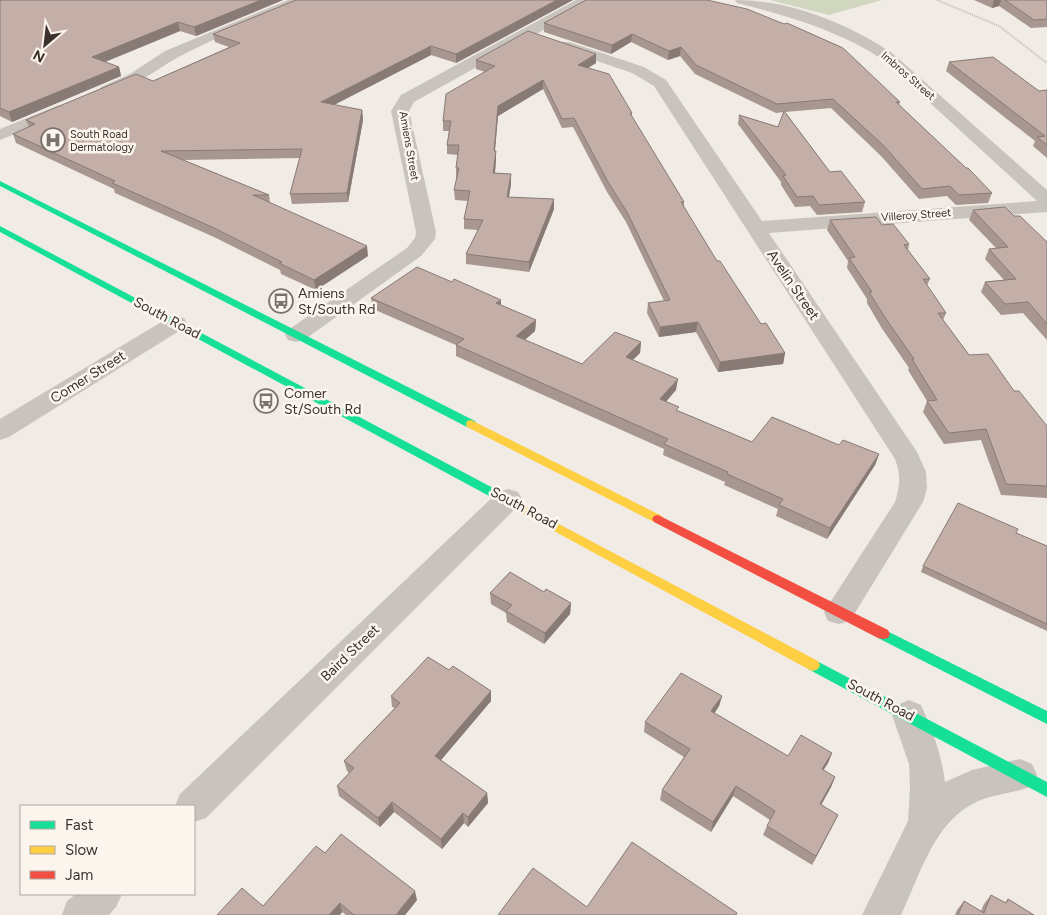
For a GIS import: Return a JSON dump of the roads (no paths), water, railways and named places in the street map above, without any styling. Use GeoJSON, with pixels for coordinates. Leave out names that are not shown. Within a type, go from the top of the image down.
{"type":"FeatureCollection","features":[{"type":"Feature","properties":{"kind":"main road"},"geometry":{"type":"LineString","coordinates":[[0,183],[1047,718]]}},
{"type":"Feature","properties":{"kind":"main road","name":"South Road"},"geometry":{"type":"LineString","coordinates":[[0,229],[508,499],[1033,782]]}},
{"type":"Feature","properties":{"kind":"street"},"geometry":{"type":"LineString","coordinates":[[94,96],[136,77],[170,54],[300,0]]}},
{"type":"Feature","properties":{"kind":"street","name":"Amiens Street"},"geometry":{"type":"LineString","coordinates":[[296,334],[414,252],[425,239],[426,232],[400,110],[403,105],[419,91],[587,0]]}},
{"type":"Feature","properties":{"kind":"street","name":"Imbros Street"},"geometry":{"type":"LineString","coordinates":[[742,0],[814,19],[872,45],[887,56],[1047,200]]}},
{"type":"Feature","properties":{"kind":"street","name":"Avelin Street"},"geometry":{"type":"LineString","coordinates":[[527,33],[638,70],[660,83],[754,228],[908,458],[913,472],[913,488],[909,502],[839,612]]}},
{"type":"Feature","properties":{"kind":"street"},"geometry":{"type":"LineString","coordinates":[[0,135],[76,103]]}},
{"type":"Feature","properties":{"kind":"street","name":"Villeroy Street"},"geometry":{"type":"LineString","coordinates":[[754,228],[1047,206]]}},
{"type":"Feature","properties":{"kind":"street","name":"Comer Street"},"geometry":{"type":"LineString","coordinates":[[0,431],[176,323]]}},
{"type":"Feature","properties":{"kind":"street","name":"Baird Street"},"geometry":{"type":"LineString","coordinates":[[194,805],[508,499]]}},
{"type":"Feature","properties":{"kind":"street"},"geometry":{"type":"LineString","coordinates":[[909,715],[926,764],[928,787],[926,823]]}},
{"type":"Feature","properties":{"kind":"street"},"geometry":{"type":"LineString","coordinates":[[880,915],[926,823],[948,799],[972,786],[1033,782]]}},
{"type":"Feature","properties":{"kind":"street"},"geometry":{"type":"LineString","coordinates":[[82,915],[102,895]]}},
{"type":"Feature","properties":{"kind":"place","name":"South Road Dermatology"},"geometry":{"type":"Point","coordinates":[53,140]}},
{"type":"Feature","properties":{"kind":"place","name":"Amiens St/South Rd"},"geometry":{"type":"Point","coordinates":[281,301]}},
{"type":"Feature","properties":{"kind":"place","name":"Comer St/South Rd"},"geometry":{"type":"Point","coordinates":[266,401]}}]}
